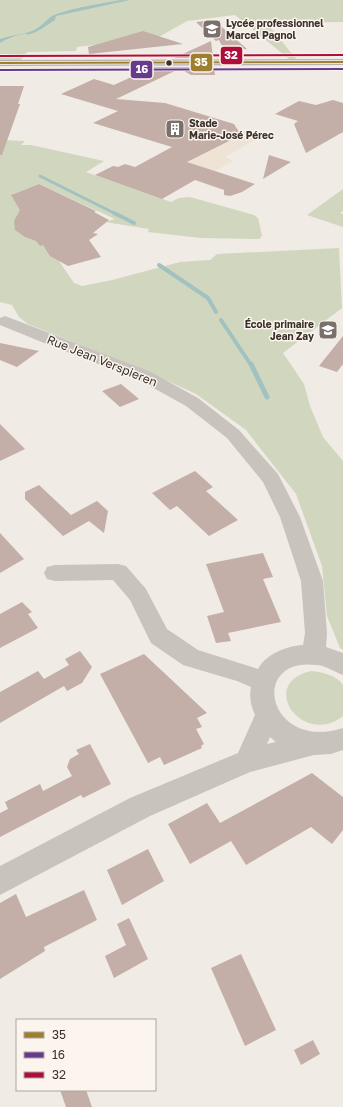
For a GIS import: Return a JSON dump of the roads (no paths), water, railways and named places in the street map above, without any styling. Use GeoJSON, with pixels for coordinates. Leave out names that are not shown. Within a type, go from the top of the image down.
{"type":"FeatureCollection","features":[{"type":"Feature","properties":{"kind":"main road"},"geometry":{"type":"LineString","coordinates":[[0,63],[343,62]]}},
{"type":"Feature","properties":{"kind":"street","name":"Rue Jean Verspieren"},"geometry":{"type":"LineString","coordinates":[[2,317],[50,340],[143,375],[192,402],[233,434],[271,479],[290,517],[312,581],[316,633],[314,654]]}},
{"type":"Feature","properties":{"kind":"street"},"geometry":{"type":"LineString","coordinates":[[55,572],[118,572],[138,595],[159,636],[191,658],[243,673],[263,682]]}},
{"type":"Feature","properties":{"kind":"street"},"geometry":{"type":"LineString","coordinates":[[312,744],[288,736],[278,729],[267,716],[261,698],[263,682],[270,669],[282,660],[297,655],[314,654],[328,658],[343,665]]}},
{"type":"Feature","properties":{"kind":"street"},"geometry":{"type":"LineString","coordinates":[[248,761],[267,716]]}},
{"type":"Feature","properties":{"kind":"street"},"geometry":{"type":"LineString","coordinates":[[0,882],[140,807],[248,761],[312,744],[330,744],[343,740]]}},
{"type":"Feature","properties":{"kind":"water"},"geometry":{"type":"Polygon","coordinates":[[[130,0],[56,16],[55,20],[37,31],[28,35],[24,34],[14,36],[0,43],[0,39],[35,29],[58,13],[85,6],[130,0]]]}},
{"type":"Feature","properties":{"kind":"waterway"},"geometry":{"type":"LineString","coordinates":[[40,176],[134,223]]}},
{"type":"Feature","properties":{"kind":"waterway"},"geometry":{"type":"LineString","coordinates":[[159,265],[208,298],[216,312]]}},
{"type":"Feature","properties":{"kind":"waterway"},"geometry":{"type":"LineString","coordinates":[[221,320],[251,365]]}},
{"type":"Feature","properties":{"kind":"waterway"},"geometry":{"type":"LineString","coordinates":[[251,364],[267,397]]}},
{"type":"Feature","properties":{"kind":"place","name":"Lycée professionnel Marcel Pagnol"},"geometry":{"type":"Point","coordinates":[212,29]}},
{"type":"Feature","properties":{"kind":"place","name":"Stade Marie-José Pérec"},"geometry":{"type":"Point","coordinates":[175,129]}},
{"type":"Feature","properties":{"kind":"place","name":"École primaire Jean Zay"},"geometry":{"type":"Point","coordinates":[328,330]}}]}
